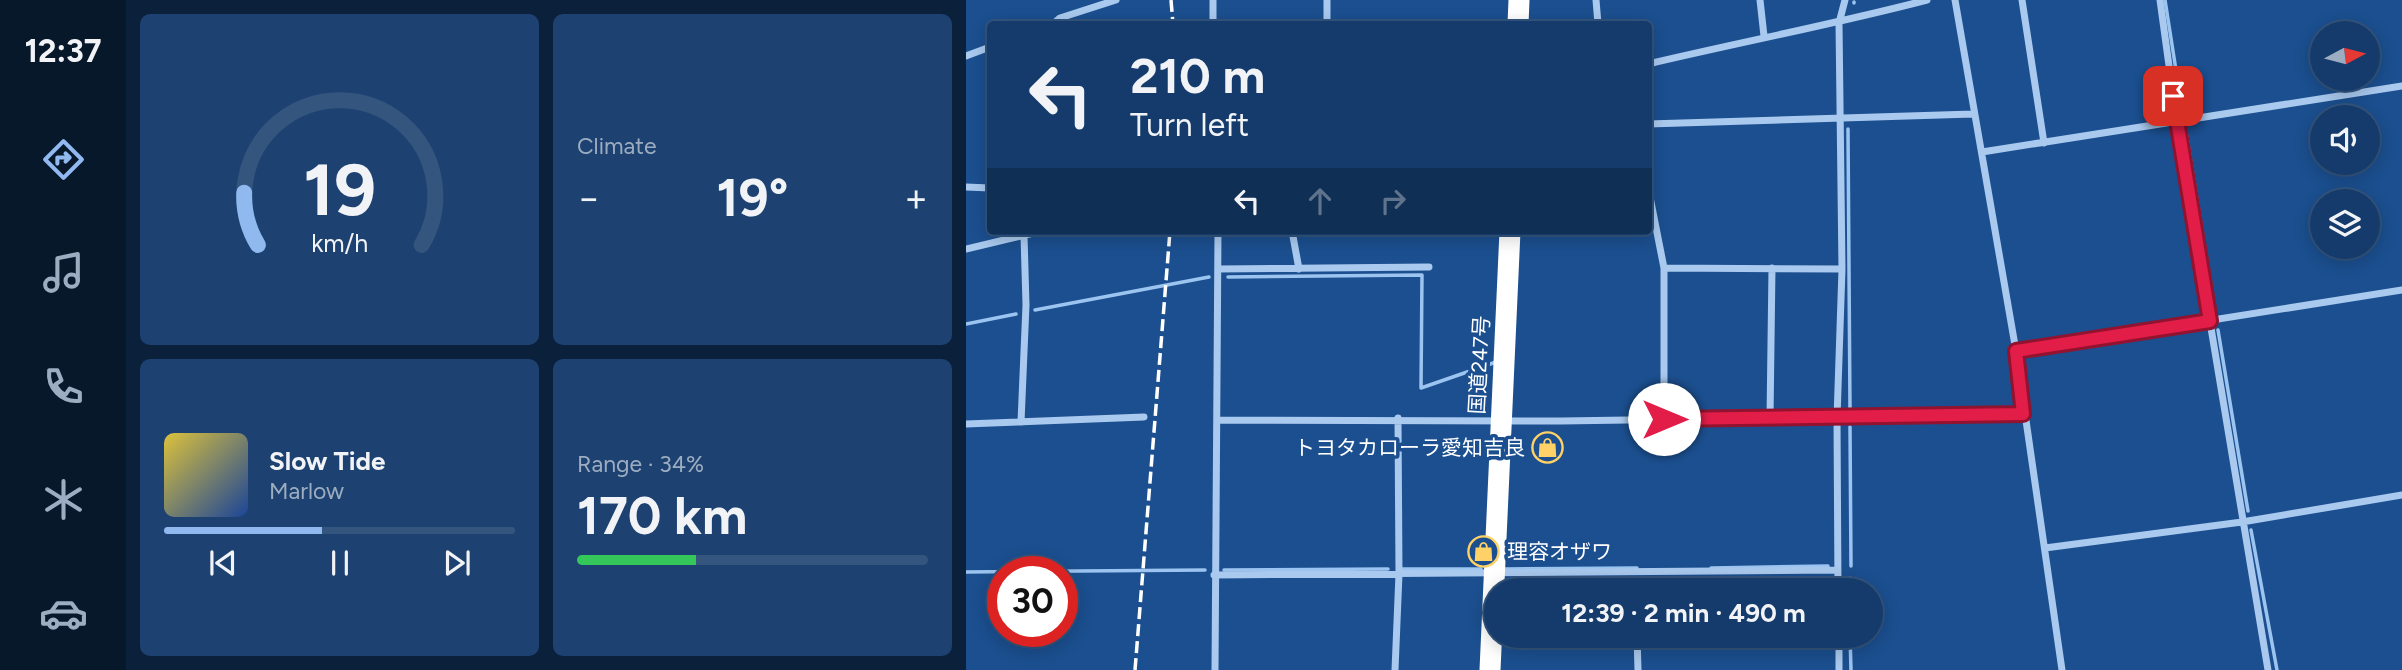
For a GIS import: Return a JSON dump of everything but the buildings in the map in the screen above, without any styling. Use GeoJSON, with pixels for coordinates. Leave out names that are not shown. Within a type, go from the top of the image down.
{"type":"FeatureCollection","features":[{"type":"Feature","properties":{"kind":"highway"},"geometry":{"type":"LineString","coordinates":[[1518,21],[1519,0]]}},
{"type":"Feature","properties":{"kind":"highway","name":"国道247号"},"geometry":{"type":"LineString","coordinates":[[1490,670],[1492,573],[1510,235]]}},
{"type":"Feature","properties":{"kind":"street"},"geometry":{"type":"LineString","coordinates":[[1058,21],[1116,0]]}},
{"type":"Feature","properties":{"kind":"street"},"geometry":{"type":"LineString","coordinates":[[1213,0],[1213,21]]}},
{"type":"Feature","properties":{"kind":"street"},"geometry":{"type":"LineString","coordinates":[[1327,0],[1327,21]]}},
{"type":"Feature","properties":{"kind":"street"},"geometry":{"type":"LineString","coordinates":[[1596,0],[1598,21]]}},
{"type":"Feature","properties":{"kind":"street"},"geometry":{"type":"LineString","coordinates":[[1760,0],[1764,36]]}},
{"type":"Feature","properties":{"kind":"street"},"geometry":{"type":"LineString","coordinates":[[1838,578],[1837,418],[1842,268],[1839,23],[1845,0]]}},
{"type":"Feature","properties":{"kind":"street"},"geometry":{"type":"LineString","coordinates":[[1652,64],[1764,36],[1839,23],[1927,0]]}},
{"type":"Feature","properties":{"kind":"street"},"geometry":{"type":"LineString","coordinates":[[1955,0],[2016,351],[2023,414],[2063,670]]}},
{"type":"Feature","properties":{"kind":"street"},"geometry":{"type":"LineString","coordinates":[[2022,0],[2044,144]]}},
{"type":"Feature","properties":{"kind":"street"},"geometry":{"type":"LineString","coordinates":[[2160,0],[2177,124],[2268,670]]}},
{"type":"Feature","properties":{"kind":"street"},"geometry":{"type":"LineString","coordinates":[[966,56],[987,48]]}},
{"type":"Feature","properties":{"kind":"street"},"geometry":{"type":"LineString","coordinates":[[1982,152],[2177,124],[2402,86]]}},
{"type":"Feature","properties":{"kind":"street"},"geometry":{"type":"LineString","coordinates":[[1652,124],[1973,114]]}},
{"type":"Feature","properties":{"kind":"street"},"geometry":{"type":"LineString","coordinates":[[966,187],[987,188]]}},
{"type":"Feature","properties":{"kind":"street"},"geometry":{"type":"LineString","coordinates":[[1652,207],[1664,268],[1664,419]]}},
{"type":"Feature","properties":{"kind":"street"},"geometry":{"type":"LineString","coordinates":[[966,249],[1024,235],[1026,304],[1021,422]]}},
{"type":"Feature","properties":{"kind":"street"},"geometry":{"type":"LineString","coordinates":[[1215,670],[1214,575],[1219,421],[1218,235]]}},
{"type":"Feature","properties":{"kind":"street"},"geometry":{"type":"LineString","coordinates":[[1293,235],[1299,269]]}},
{"type":"Feature","properties":{"kind":"street"},"geometry":{"type":"LineString","coordinates":[[1219,269],[1429,267]]}},
{"type":"Feature","properties":{"kind":"street"},"geometry":{"type":"LineString","coordinates":[[1664,268],[1842,268]]}},
{"type":"Feature","properties":{"kind":"street"},"geometry":{"type":"LineString","coordinates":[[1770,418],[1772,268]]}},
{"type":"Feature","properties":{"kind":"street"},"geometry":{"type":"LineString","coordinates":[[2016,351],[2402,290]]}},
{"type":"Feature","properties":{"kind":"street"},"geometry":{"type":"LineString","coordinates":[[1219,421],[1398,418],[1500,421],[2023,414]]}},
{"type":"Feature","properties":{"kind":"street"},"geometry":{"type":"LineString","coordinates":[[966,424],[1144,417]]}},
{"type":"Feature","properties":{"kind":"street"},"geometry":{"type":"LineString","coordinates":[[1395,670],[1399,574],[1398,418]]}},
{"type":"Feature","properties":{"kind":"street"},"geometry":{"type":"LineString","coordinates":[[2045,548],[2242,522],[2402,495]]}},
{"type":"Feature","properties":{"kind":"street"},"geometry":{"type":"LineString","coordinates":[[1214,575],[1838,570]]}},
{"type":"Feature","properties":{"kind":"street"},"geometry":{"type":"LineString","coordinates":[[1635,571],[1635,578]]}},
{"type":"Feature","properties":{"kind":"street"},"geometry":{"type":"LineString","coordinates":[[1637,648],[1638,670]]}},
{"type":"Feature","properties":{"kind":"street"},"geometry":{"type":"LineString","coordinates":[[1839,648],[1839,670]]}},
{"type":"Feature","properties":{"kind":"waterway"},"geometry":{"type":"LineString","coordinates":[[2165,0],[2183,115]]}},
{"type":"Feature","properties":{"kind":"waterway"},"geometry":{"type":"LineString","coordinates":[[1848,129],[1850,408]]}},
{"type":"Feature","properties":{"kind":"waterway"},"geometry":{"type":"LineString","coordinates":[[2186,132],[2215,311]]}},
{"type":"Feature","properties":{"kind":"waterway"},"geometry":{"type":"LineString","coordinates":[[1228,277],[1422,275],[1421,388],[1496,362]]}},
{"type":"Feature","properties":{"kind":"waterway"},"geometry":{"type":"LineString","coordinates":[[1035,310],[1209,277]]}},
{"type":"Feature","properties":{"kind":"waterway"},"geometry":{"type":"LineString","coordinates":[[966,324],[1016,314]]}},
{"type":"Feature","properties":{"kind":"waterway"},"geometry":{"type":"LineString","coordinates":[[2218,330],[2248,511]]}},
{"type":"Feature","properties":{"kind":"waterway"},"geometry":{"type":"LineString","coordinates":[[1850,427],[1851,566]]}},
{"type":"Feature","properties":{"kind":"waterway"},"geometry":{"type":"LineString","coordinates":[[2251,530],[2277,670]]}},
{"type":"Feature","properties":{"kind":"waterway"},"geometry":{"type":"LineString","coordinates":[[1711,568],[1828,566]]}},
{"type":"Feature","properties":{"kind":"waterway"},"geometry":{"type":"LineString","coordinates":[[1504,569],[1637,568]]}},
{"type":"Feature","properties":{"kind":"waterway"},"geometry":{"type":"LineString","coordinates":[[1224,570],[1388,569]]}},
{"type":"Feature","properties":{"kind":"waterway"},"geometry":{"type":"LineString","coordinates":[[1401,569],[1481,569]]}},
{"type":"Feature","properties":{"kind":"waterway"},"geometry":{"type":"LineString","coordinates":[[966,572],[1205,570]]}},
{"type":"Feature","properties":{"kind":"waterway"},"geometry":{"type":"LineString","coordinates":[[1850,648],[1851,670]]}},
{"type":"Feature","properties":{"kind":"railway"},"geometry":{"type":"LineString","coordinates":[[1171,0],[1173,21]]}},
{"type":"Feature","properties":{"kind":"railway"},"geometry":{"type":"LineString","coordinates":[[1135,670],[1170,235]]}},
{"type":"Feature","properties":{"kind":"place","name":"トヨタカローラ愛知吉良"},"geometry":{"type":"Point","coordinates":[1548,447]}},
{"type":"Feature","properties":{"kind":"place","name":"理容オザワ"},"geometry":{"type":"Point","coordinates":[1484,551]}},
{"type":"Feature","properties":{"kind":"route"},"geometry":{"type":"LineString","coordinates":[[1664,419],[2023,414],[2016,351],[2210,321],[2173,96]]}}]}
